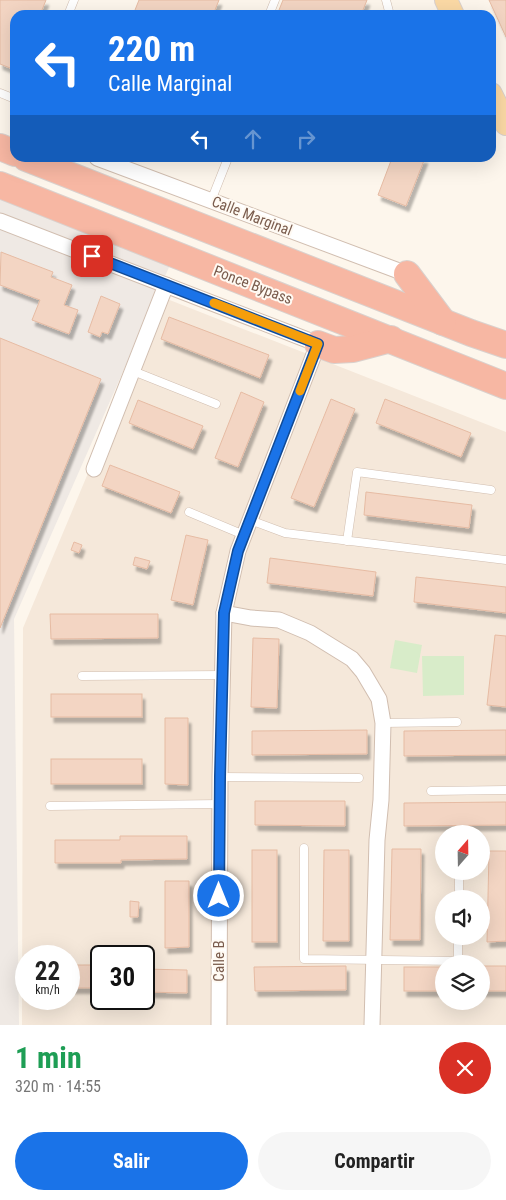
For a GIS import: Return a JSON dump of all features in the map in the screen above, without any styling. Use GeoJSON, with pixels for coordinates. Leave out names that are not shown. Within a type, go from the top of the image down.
{"type":"FeatureCollection","features":[{"type":"Feature","properties":{"kind":"highway"},"geometry":{"type":"LineString","coordinates":[[39,162],[470,333],[506,345]]}},
{"type":"Feature","properties":{"kind":"highway","name":"Ponce Bypass"},"geometry":{"type":"LineString","coordinates":[[0,185],[506,386]]}},
{"type":"Feature","properties":{"kind":"highway"},"geometry":{"type":"LineString","coordinates":[[407,274],[444,322]]}},
{"type":"Feature","properties":{"kind":"highway"},"geometry":{"type":"LineString","coordinates":[[470,333],[506,326]]}},
{"type":"Feature","properties":{"kind":"highway"},"geometry":{"type":"LineString","coordinates":[[318,344],[334,350],[353,349],[391,339]]}},
{"type":"Feature","properties":{"kind":"highway"},"geometry":{"type":"LineString","coordinates":[[460,367],[506,403]]}},
{"type":"Feature","properties":{"kind":"main road"},"geometry":{"type":"LineString","coordinates":[[496,104],[506,124]]}},
{"type":"Feature","properties":{"kind":"street","name":"Calle Marginal"},"geometry":{"type":"LineString","coordinates":[[108,162],[407,274]]}},
{"type":"Feature","properties":{"kind":"street"},"geometry":{"type":"LineString","coordinates":[[0,221],[318,344]]}},
{"type":"Feature","properties":{"kind":"street"},"geometry":{"type":"LineString","coordinates":[[94,469],[166,285]]}},
{"type":"Feature","properties":{"kind":"street","name":"Calle B"},"geometry":{"type":"LineString","coordinates":[[219,1025],[220,777],[224,613],[238,551],[318,344]]}},
{"type":"Feature","properties":{"kind":"street"},"geometry":{"type":"LineString","coordinates":[[224,613],[251,618],[279,620],[310,633],[352,659],[363,672],[379,699],[383,723],[382,800],[377,840],[372,1025]]}},
{"type":"Feature","properties":{"kind":"lane"},"geometry":{"type":"LineString","coordinates":[[212,201],[227,162]]}},
{"type":"Feature","properties":{"kind":"lane"},"geometry":{"type":"LineString","coordinates":[[133,371],[216,404]]}},
{"type":"Feature","properties":{"kind":"lane"},"geometry":{"type":"LineString","coordinates":[[347,541],[357,472],[491,490]]}},
{"type":"Feature","properties":{"kind":"lane"},"geometry":{"type":"LineString","coordinates":[[189,512],[244,535]]}},
{"type":"Feature","properties":{"kind":"lane"},"geometry":{"type":"LineString","coordinates":[[250,520],[285,533],[506,560]]}},
{"type":"Feature","properties":{"kind":"lane"},"geometry":{"type":"LineString","coordinates":[[82,676],[223,675]]}},
{"type":"Feature","properties":{"kind":"lane"},"geometry":{"type":"LineString","coordinates":[[383,723],[457,722]]}},
{"type":"Feature","properties":{"kind":"lane"},"geometry":{"type":"LineString","coordinates":[[220,777],[359,778]]}},
{"type":"Feature","properties":{"kind":"lane"},"geometry":{"type":"LineString","coordinates":[[431,791],[506,790]]}},
{"type":"Feature","properties":{"kind":"lane"},"geometry":{"type":"LineString","coordinates":[[50,806],[220,804]]}},
{"type":"Feature","properties":{"kind":"lane"},"geometry":{"type":"LineString","coordinates":[[304,848],[304,959],[458,961],[458,945]]}},
{"type":"Feature","properties":{"kind":"shaded area"},"geometry":{"type":"Polygon","coordinates":[[[0,199],[170,265],[14,619],[18,945],[15,945],[15,1010],[19,1010],[19,1025],[0,1025],[0,199]]]}},
{"type":"Feature","properties":{"kind":"shaded area"},"geometry":{"type":"Polygon","coordinates":[[[162,297],[506,432],[506,1025],[22,1025],[22,1010],[80,1010],[80,945],[22,945],[23,628],[162,297]]]}},
{"type":"Feature","properties":{"kind":"green space"},"geometry":{"type":"Polygon","coordinates":[[[395,640],[422,645],[417,673],[390,668],[395,640]]]}},
{"type":"Feature","properties":{"kind":"green space"},"geometry":{"type":"Polygon","coordinates":[[[422,656],[464,656],[464,695],[423,696],[422,656]]]}},
{"type":"Feature","properties":{"kind":"building"},"geometry":{"type":"Polygon","coordinates":[[[0,0],[46,0],[42,10],[10,10],[10,68],[0,64],[0,0]]]}},
{"type":"Feature","properties":{"kind":"building"},"geometry":{"type":"Polygon","coordinates":[[[139,0],[219,0],[215,10],[135,10],[139,0]]]}},
{"type":"Feature","properties":{"kind":"building"},"geometry":{"type":"Polygon","coordinates":[[[283,0],[367,0],[363,10],[279,10],[283,0]]]}},
{"type":"Feature","properties":{"kind":"building"},"geometry":{"type":"Polygon","coordinates":[[[489,0],[506,0],[506,37],[496,15],[496,10],[494,10],[489,0]]]}},
{"type":"Feature","properties":{"kind":"building"},"geometry":{"type":"Polygon","coordinates":[[[390,162],[423,162],[406,206],[378,195],[390,162]]]}},
{"type":"Feature","properties":{"kind":"building"},"geometry":{"type":"Polygon","coordinates":[[[1,252],[53,272],[51,277],[72,285],[64,305],[78,310],[69,334],[32,320],[40,300],[0,285],[1,252]]]}},
{"type":"Feature","properties":{"kind":"building"},"geometry":{"type":"Polygon","coordinates":[[[101,296],[120,304],[108,334],[102,332],[100,337],[88,332],[101,296]]]}},
{"type":"Feature","properties":{"kind":"building"},"geometry":{"type":"Polygon","coordinates":[[[169,317],[269,355],[260,378],[161,339],[169,317]]]}},
{"type":"Feature","properties":{"kind":"building"},"geometry":{"type":"Polygon","coordinates":[[[0,338],[101,379],[0,628],[0,338]]]}},
{"type":"Feature","properties":{"kind":"building"},"geometry":{"type":"Polygon","coordinates":[[[241,392],[264,402],[238,467],[215,458],[241,392]]]}},
{"type":"Feature","properties":{"kind":"building"},"geometry":{"type":"Polygon","coordinates":[[[331,399],[355,409],[314,507],[291,498],[331,399]]]}},
{"type":"Feature","properties":{"kind":"building"},"geometry":{"type":"Polygon","coordinates":[[[385,399],[471,433],[461,457],[376,423],[385,399]]]}},
{"type":"Feature","properties":{"kind":"building"},"geometry":{"type":"Polygon","coordinates":[[[138,400],[203,426],[193,449],[129,423],[138,400]]]}},
{"type":"Feature","properties":{"kind":"building"},"geometry":{"type":"Polygon","coordinates":[[[110,465],[180,492],[171,513],[102,486],[110,465]]]}},
{"type":"Feature","properties":{"kind":"building"},"geometry":{"type":"Polygon","coordinates":[[[366,492],[472,505],[469,528],[364,515],[366,492]]]}},
{"type":"Feature","properties":{"kind":"building"},"geometry":{"type":"Polygon","coordinates":[[[186,535],[208,540],[193,605],[171,600],[186,535]]]}},
{"type":"Feature","properties":{"kind":"building"},"geometry":{"type":"Polygon","coordinates":[[[74,542],[82,545],[79,553],[71,550],[74,542]]]}},
{"type":"Feature","properties":{"kind":"building"},"geometry":{"type":"Polygon","coordinates":[[[135,557],[150,561],[147,569],[133,565],[135,557]]]}},
{"type":"Feature","properties":{"kind":"building"},"geometry":{"type":"Polygon","coordinates":[[[270,558],[376,572],[373,596],[267,583],[270,558]]]}},
{"type":"Feature","properties":{"kind":"building"},"geometry":{"type":"Polygon","coordinates":[[[416,577],[506,587],[506,613],[414,602],[416,577]]]}},
{"type":"Feature","properties":{"kind":"building"},"geometry":{"type":"Polygon","coordinates":[[[50,614],[158,614],[158,638],[51,639],[50,614]]]}},
{"type":"Feature","properties":{"kind":"building"},"geometry":{"type":"Polygon","coordinates":[[[495,635],[506,636],[506,707],[487,705],[495,635]]]}},
{"type":"Feature","properties":{"kind":"building"},"geometry":{"type":"Polygon","coordinates":[[[253,638],[279,639],[277,708],[251,707],[253,638]]]}},
{"type":"Feature","properties":{"kind":"building"},"geometry":{"type":"Polygon","coordinates":[[[51,694],[142,694],[142,717],[51,717],[51,694]]]}},
{"type":"Feature","properties":{"kind":"building"},"geometry":{"type":"Polygon","coordinates":[[[165,718],[188,718],[188,785],[165,784],[165,718]]]}},
{"type":"Feature","properties":{"kind":"building"},"geometry":{"type":"Polygon","coordinates":[[[367,730],[367,754],[252,755],[252,731],[367,730]]]}},
{"type":"Feature","properties":{"kind":"building"},"geometry":{"type":"Polygon","coordinates":[[[506,730],[506,755],[404,756],[404,731],[506,730]]]}},
{"type":"Feature","properties":{"kind":"building"},"geometry":{"type":"Polygon","coordinates":[[[51,759],[142,759],[142,784],[51,784],[51,759]]]}},
{"type":"Feature","properties":{"kind":"building"},"geometry":{"type":"Polygon","coordinates":[[[255,801],[345,801],[345,826],[255,825],[255,801]]]}},
{"type":"Feature","properties":{"kind":"building"},"geometry":{"type":"Polygon","coordinates":[[[506,802],[506,825],[404,826],[404,803],[506,802]]]}},
{"type":"Feature","properties":{"kind":"building"},"geometry":{"type":"Polygon","coordinates":[[[120,836],[187,836],[187,859],[121,860],[121,863],[55,863],[55,840],[120,840],[120,836]]]}},
{"type":"Feature","properties":{"kind":"building"},"geometry":{"type":"Polygon","coordinates":[[[392,849],[421,849],[420,940],[390,940],[392,849]]]}},
{"type":"Feature","properties":{"kind":"building"},"geometry":{"type":"Polygon","coordinates":[[[252,850],[277,850],[277,942],[252,942],[252,850]]]}},
{"type":"Feature","properties":{"kind":"building"},"geometry":{"type":"Polygon","coordinates":[[[324,850],[349,850],[349,941],[323,941],[324,850]]]}},
{"type":"Feature","properties":{"kind":"building"},"geometry":{"type":"Polygon","coordinates":[[[490,851],[506,851],[506,941],[490,942],[490,890],[488,890],[490,851]]]}},
{"type":"Feature","properties":{"kind":"building"},"geometry":{"type":"Polygon","coordinates":[[[165,881],[189,881],[189,947],[165,948],[165,881]]]}},
{"type":"Feature","properties":{"kind":"building"},"geometry":{"type":"Polygon","coordinates":[[[130,901],[139,902],[138,917],[130,917],[130,901]]]}},
{"type":"Feature","properties":{"kind":"building"},"geometry":{"type":"Polygon","coordinates":[[[80,965],[90,965],[90,988],[80,988],[80,965]]]}},
{"type":"Feature","properties":{"kind":"building"},"geometry":{"type":"Polygon","coordinates":[[[346,966],[346,990],[255,991],[254,967],[346,966]]]}},
{"type":"Feature","properties":{"kind":"building"},"geometry":{"type":"Polygon","coordinates":[[[490,966],[506,966],[506,991],[490,991],[490,966]]]}},
{"type":"Feature","properties":{"kind":"building"},"geometry":{"type":"Polygon","coordinates":[[[404,967],[435,967],[435,991],[404,991],[404,967]]]}},
{"type":"Feature","properties":{"kind":"building"},"geometry":{"type":"Polygon","coordinates":[[[155,969],[187,970],[187,993],[155,992],[155,969]]]}},
{"type":"Feature","properties":{"kind":"slow traffic"},"geometry":{"type":"LineString","coordinates":[[214,303],[318,344],[300,391]]}},
{"type":"Feature","properties":{"kind":"route"},"geometry":{"type":"LineString","coordinates":[[92,256],[318,344],[238,551],[224,613],[219,896]]}}]}
